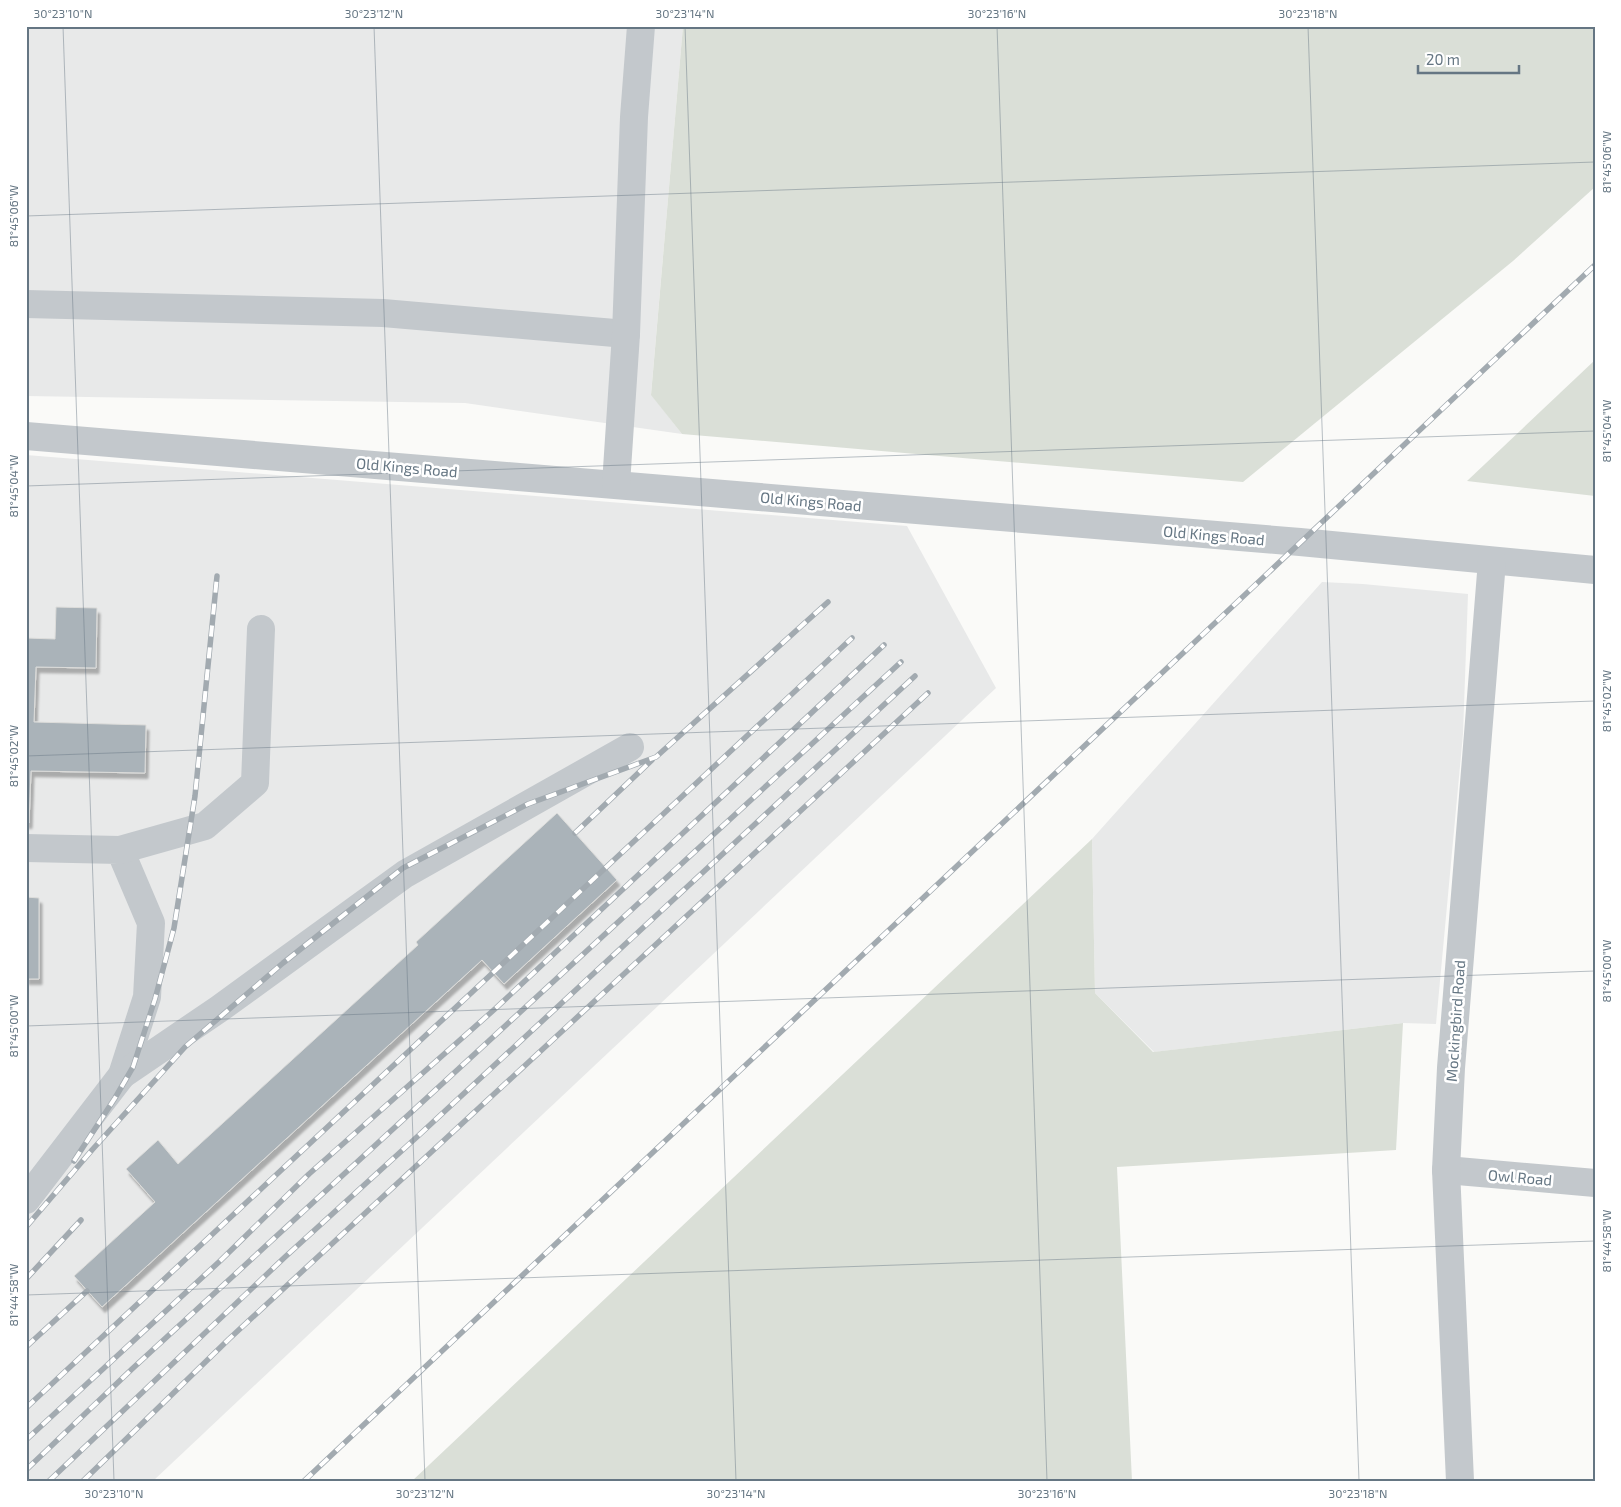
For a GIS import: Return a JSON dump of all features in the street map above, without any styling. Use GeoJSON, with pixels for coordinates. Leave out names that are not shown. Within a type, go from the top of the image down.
{"type":"FeatureCollection","features":[{"type":"Feature","properties":{"kind":"street"},"geometry":{"type":"LineString","coordinates":[[616,484],[626,334],[634,117],[641,26]]}},
{"type":"Feature","properties":{"kind":"street"},"geometry":{"type":"LineString","coordinates":[[26,304],[383,312],[626,334]]}},
{"type":"Feature","properties":{"kind":"street","name":"Old Kings Road"},"geometry":{"type":"LineString","coordinates":[[26,436],[1290,541],[1595,570]]}},
{"type":"Feature","properties":{"kind":"street","name":"Mockingbird Road"},"geometry":{"type":"LineString","coordinates":[[1460,1481],[1446,1170],[1451,1068],[1492,561]]}},
{"type":"Feature","properties":{"kind":"street"},"geometry":{"type":"LineString","coordinates":[[26,848],[120,850],[205,826],[255,783],[261,629]]}},
{"type":"Feature","properties":{"kind":"street"},"geometry":{"type":"LineString","coordinates":[[26,1200],[122,1075],[219,1009],[405,874],[630,747]]}},
{"type":"Feature","properties":{"kind":"street"},"geometry":{"type":"LineString","coordinates":[[120,850],[151,923],[147,997],[122,1075]]}},
{"type":"Feature","properties":{"kind":"street","name":"Owl Road"},"geometry":{"type":"LineString","coordinates":[[1446,1170],[1595,1183]]}},
{"type":"Feature","properties":{"kind":"shaded area"},"geometry":{"type":"Polygon","coordinates":[[[26,26],[683,26],[651,394],[682,434],[465,403],[26,396],[26,26]]]}},
{"type":"Feature","properties":{"kind":"shaded area"},"geometry":{"type":"Polygon","coordinates":[[[683,26],[1595,26],[1595,187],[1513,261],[1243,482],[682,434],[651,395],[683,26]]]}},
{"type":"Feature","properties":{"kind":"shaded area"},"geometry":{"type":"Polygon","coordinates":[[[1595,360],[1595,496],[1467,481],[1595,360]]]}},
{"type":"Feature","properties":{"kind":"shaded area"},"geometry":{"type":"Polygon","coordinates":[[[26,455],[907,526],[996,688],[153,1481],[26,1481],[26,455]]]}},
{"type":"Feature","properties":{"kind":"shaded area"},"geometry":{"type":"Polygon","coordinates":[[[1322,582],[1468,594],[1463,734],[1436,1024],[1403,1023],[1154,1052],[1095,993],[1092,839],[1322,582]]]}},
{"type":"Feature","properties":{"kind":"shaded area"},"geometry":{"type":"Polygon","coordinates":[[[1092,839],[1095,993],[1153,1052],[1403,1023],[1396,1150],[1117,1167],[1132,1481],[412,1481],[1092,839]]]}},
{"type":"Feature","properties":{"kind":"building"},"geometry":{"type":"Polygon","coordinates":[[[56,607],[97,608],[96,668],[36,667],[34,722],[146,725],[145,773],[31,771],[29,823],[26,823],[26,638],[55,639],[56,607]]]}},
{"type":"Feature","properties":{"kind":"building"},"geometry":{"type":"Polygon","coordinates":[[[557,813],[617,880],[504,984],[482,960],[102,1307],[74,1276],[155,1202],[126,1169],[158,1140],[178,1164],[418,945],[416,942],[557,813]]]}},
{"type":"Feature","properties":{"kind":"building"},"geometry":{"type":"Polygon","coordinates":[[[26,897],[39,898],[39,979],[26,979],[26,897]]]}},
{"type":"Feature","properties":{"kind":"railway"},"geometry":{"type":"LineString","coordinates":[[304,1481],[1595,265]]}},
{"type":"Feature","properties":{"kind":"railway"},"geometry":{"type":"LineString","coordinates":[[74,1161],[133,1067],[155,999],[174,928],[195,796],[217,576]]}},
{"type":"Feature","properties":{"kind":"railway"},"geometry":{"type":"LineString","coordinates":[[26,1227],[92,1150],[185,1047],[283,963],[403,868],[528,804],[656,757],[828,602]]}},
{"type":"Feature","properties":{"kind":"railway"},"geometry":{"type":"LineString","coordinates":[[26,1408],[852,638]]}},
{"type":"Feature","properties":{"kind":"railway"},"geometry":{"type":"LineString","coordinates":[[26,1440],[220,1261],[309,1174],[496,1008],[884,645]]}},
{"type":"Feature","properties":{"kind":"railway"},"geometry":{"type":"LineString","coordinates":[[26,1470],[132,1369],[901,662]]}},
{"type":"Feature","properties":{"kind":"railway"},"geometry":{"type":"LineString","coordinates":[[49,1481],[285,1257],[915,676]]}},
{"type":"Feature","properties":{"kind":"railway"},"geometry":{"type":"LineString","coordinates":[[83,1481],[229,1339],[928,693]]}},
{"type":"Feature","properties":{"kind":"railway"},"geometry":{"type":"LineString","coordinates":[[575,833],[652,760]]}},
{"type":"Feature","properties":{"kind":"railway"},"geometry":{"type":"LineString","coordinates":[[26,1279],[81,1220]]}},
{"type":"Feature","properties":{"kind":"railway"},"geometry":{"type":"LineString","coordinates":[[26,1347],[87,1291]]}}]}
